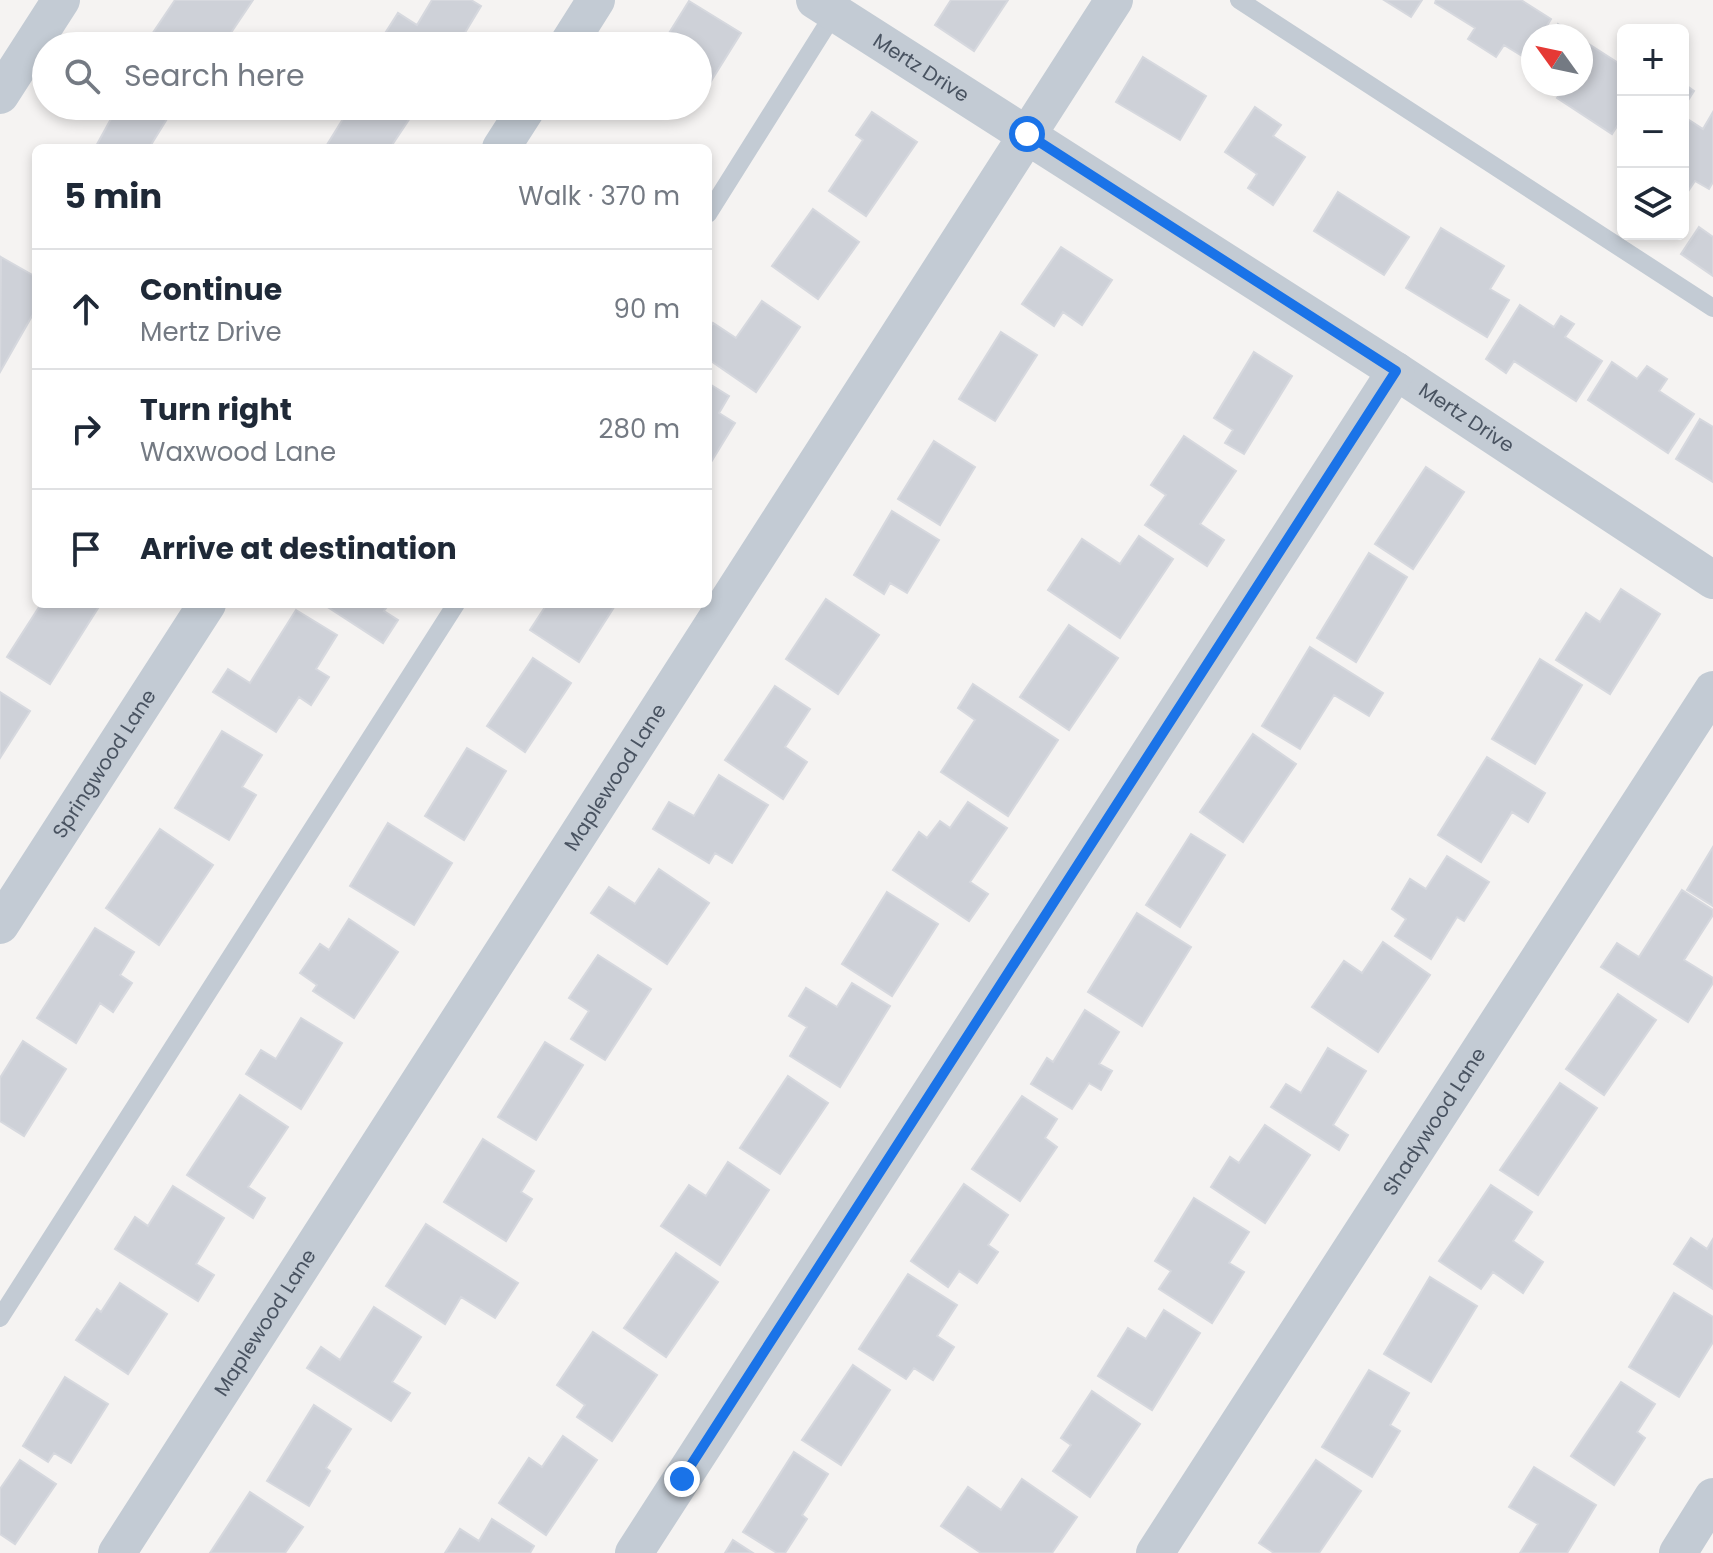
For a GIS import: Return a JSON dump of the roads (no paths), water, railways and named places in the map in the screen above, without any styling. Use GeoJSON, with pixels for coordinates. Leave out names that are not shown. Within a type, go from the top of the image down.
{"type":"FeatureCollection","features":[{"type":"Feature","properties":{"kind":"street"},"geometry":{"type":"LineString","coordinates":[[40,32],[61,0]]}},
{"type":"Feature","properties":{"kind":"street"},"geometry":{"type":"LineString","coordinates":[[576,32],[596,0]]}},
{"type":"Feature","properties":{"kind":"street","name":"Maplewood Lane"},"geometry":{"type":"LineString","coordinates":[[117,1553],[1114,0]]}},
{"type":"Feature","properties":{"kind":"street","name":"Mertz Drive"},"geometry":{"type":"LineString","coordinates":[[825,6],[1396,371],[1713,580]]}},
{"type":"Feature","properties":{"kind":"street"},"geometry":{"type":"LineString","coordinates":[[0,95],[32,45]]}},
{"type":"Feature","properties":{"kind":"street"},"geometry":{"type":"LineString","coordinates":[[504,144],[519,120]]}},
{"type":"Feature","properties":{"kind":"street"},"geometry":{"type":"LineString","coordinates":[[634,1553],[1396,371]]}},
{"type":"Feature","properties":{"kind":"street","name":"Springwood Lane"},"geometry":{"type":"LineString","coordinates":[[0,925],[204,608]]}},
{"type":"Feature","properties":{"kind":"street","name":"Shadywood Lane"},"geometry":{"type":"LineString","coordinates":[[1155,1553],[1713,690]]}},
{"type":"Feature","properties":{"kind":"street"},"geometry":{"type":"LineString","coordinates":[[1678,1553],[1713,1497]]}},
{"type":"Feature","properties":{"kind":"lane"},"geometry":{"type":"LineString","coordinates":[[1239,0],[1713,308]]}},
{"type":"Feature","properties":{"kind":"lane"},"geometry":{"type":"LineString","coordinates":[[712,207],[825,6]]}},
{"type":"Feature","properties":{"kind":"lane"},"geometry":{"type":"LineString","coordinates":[[0,1318],[453,608]]}}]}
